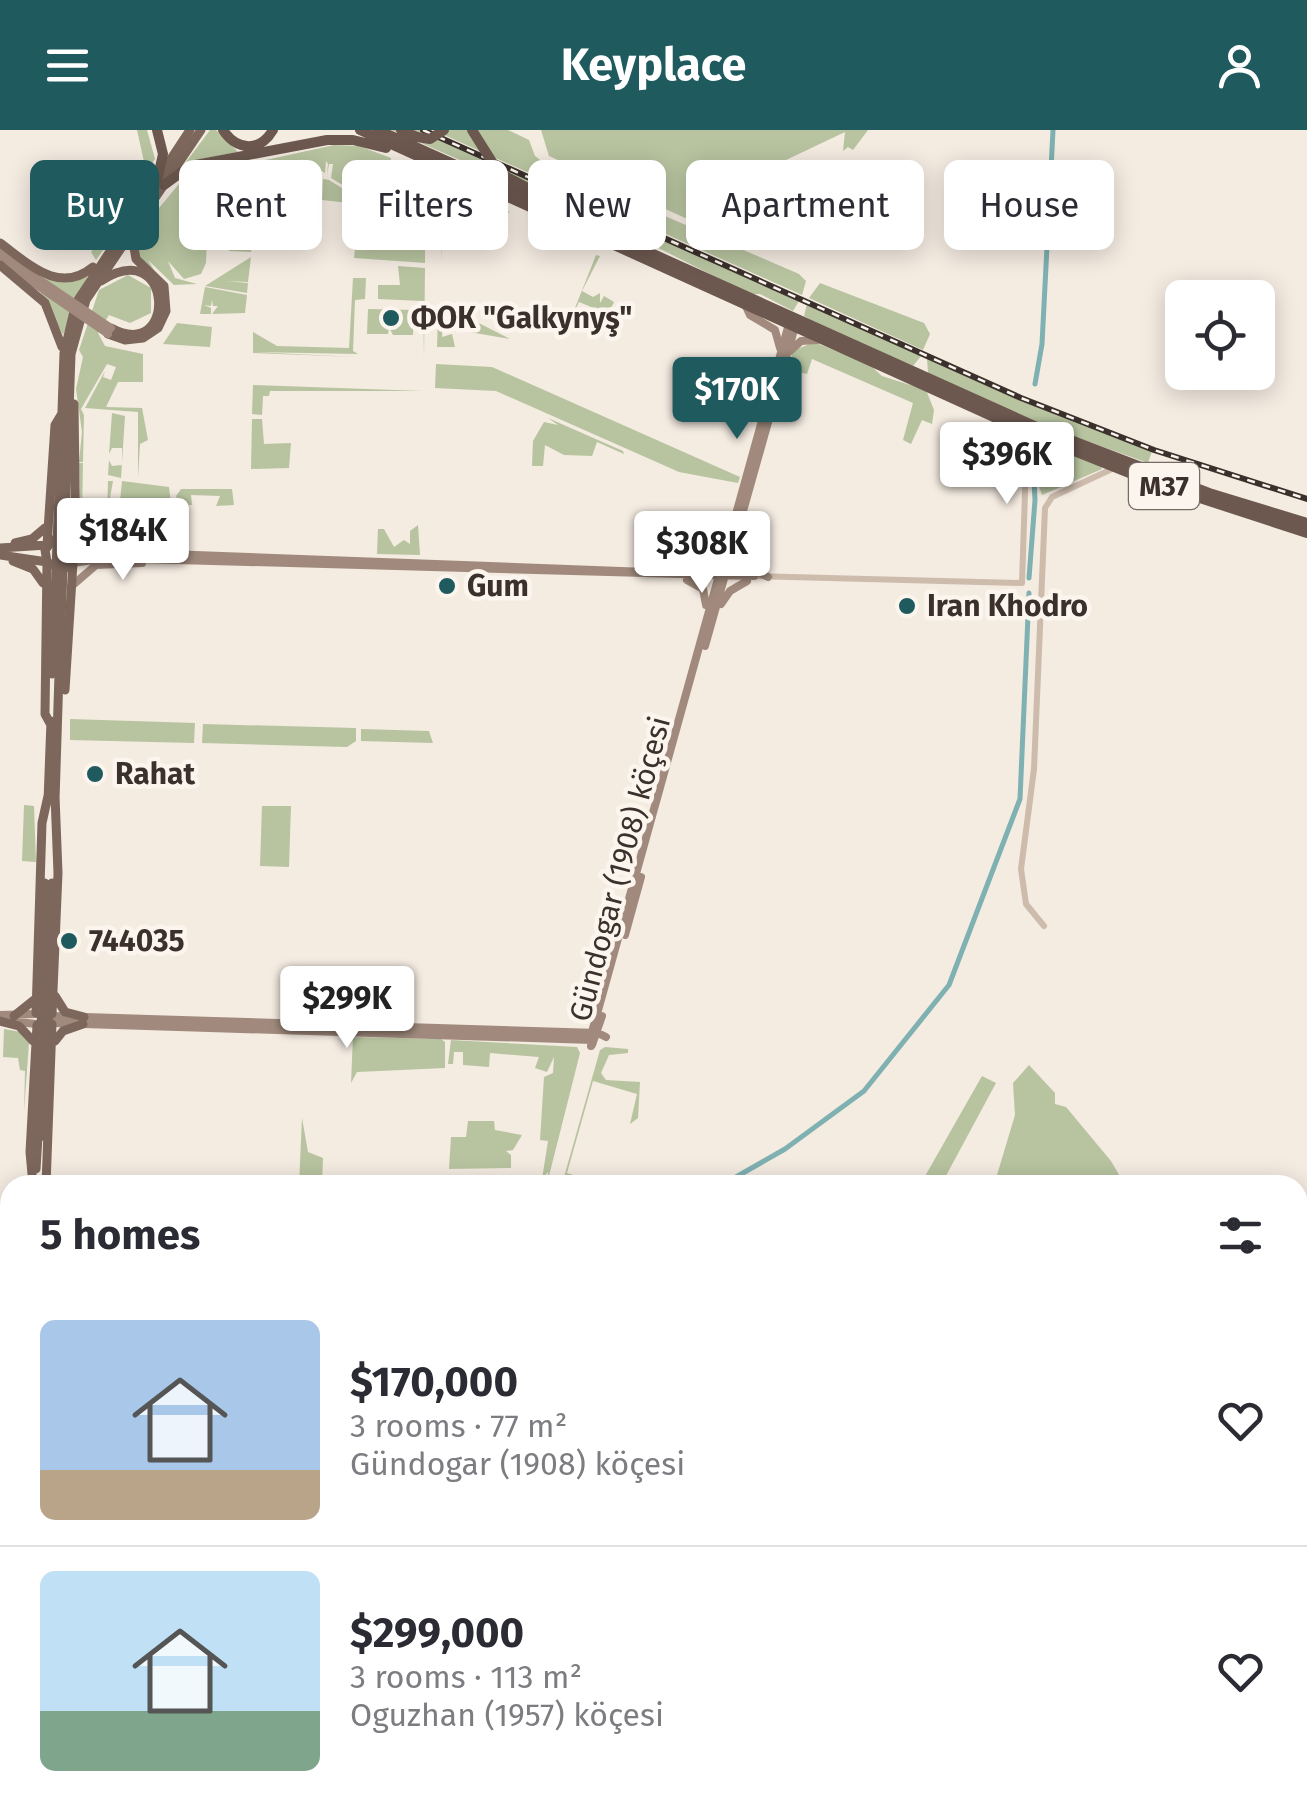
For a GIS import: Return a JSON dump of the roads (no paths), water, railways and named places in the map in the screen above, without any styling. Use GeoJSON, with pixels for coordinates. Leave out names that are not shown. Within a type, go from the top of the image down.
{"type":"FeatureCollection","features":[{"type":"Feature","properties":{"kind":"highway"},"geometry":{"type":"LineString","coordinates":[[157,130],[163,154],[161,183]]}},
{"type":"Feature","properties":{"kind":"highway"},"geometry":{"type":"LineString","coordinates":[[223,130],[232,142],[251,146],[264,142],[273,130]]}},
{"type":"Feature","properties":{"kind":"highway"},"geometry":{"type":"LineString","coordinates":[[346,130],[411,160]]}},
{"type":"Feature","properties":{"kind":"highway","name":"M37"},"geometry":{"type":"LineString","coordinates":[[360,130],[426,160]]}},
{"type":"Feature","properties":{"kind":"highway","name":"M37"},"geometry":{"type":"LineString","coordinates":[[378,130],[794,321],[1039,428],[1158,479],[1307,533]]}},
{"type":"Feature","properties":{"kind":"highway"},"geometry":{"type":"LineString","coordinates":[[401,130],[430,139],[444,130]]}},
{"type":"Feature","properties":{"kind":"highway"},"geometry":{"type":"LineString","coordinates":[[472,130],[499,173],[641,242],[664,259]]}},
{"type":"Feature","properties":{"kind":"highway"},"geometry":{"type":"LineString","coordinates":[[161,183],[190,166],[327,140],[356,140],[386,148]]}},
{"type":"Feature","properties":{"kind":"highway","name":"M37"},"geometry":{"type":"LineString","coordinates":[[508,198],[745,304],[794,321],[828,341],[1028,432],[1115,468],[1136,470]]}},
{"type":"Feature","properties":{"kind":"highway","name":"M37"},"geometry":{"type":"LineString","coordinates":[[1158,479],[1307,523]]}},
{"type":"Feature","properties":{"kind":"main road"},"geometry":{"type":"LineString","coordinates":[[159,186],[190,130]]}},
{"type":"Feature","properties":{"kind":"main road"},"geometry":{"type":"LineString","coordinates":[[64,440],[64,354],[76,303],[106,255],[202,130]]}},
{"type":"Feature","properties":{"kind":"main road"},"geometry":{"type":"LineString","coordinates":[[0,247],[44,275],[58,279],[82,275],[106,255]]}},
{"type":"Feature","properties":{"kind":"main road"},"geometry":{"type":"LineString","coordinates":[[0,247],[39,282],[125,340],[146,336],[161,323],[167,309],[162,284],[133,250]]}},
{"type":"Feature","properties":{"kind":"main road"},"geometry":{"type":"LineString","coordinates":[[36,1175],[42,1137],[64,440],[76,328],[92,290],[119,250]]}},
{"type":"Feature","properties":{"kind":"main road"},"geometry":{"type":"LineString","coordinates":[[0,262],[46,305],[64,354]]}},
{"type":"Feature","properties":{"kind":"main road"},"geometry":{"type":"LineString","coordinates":[[0,262],[39,282]]}},
{"type":"Feature","properties":{"kind":"main road"},"geometry":{"type":"LineString","coordinates":[[92,290],[110,275],[130,271],[145,276],[158,291],[160,310],[150,327],[129,334],[110,331]]}},
{"type":"Feature","properties":{"kind":"main road"},"geometry":{"type":"LineString","coordinates":[[745,304],[750,315],[776,330],[784,354],[801,341],[828,341]]}},
{"type":"Feature","properties":{"kind":"main road","name":"Gündogar (1908) köçesi"},"geometry":{"type":"LineString","coordinates":[[83,1020],[594,1036],[794,321]]}},
{"type":"Feature","properties":{"kind":"main road"},"geometry":{"type":"LineString","coordinates":[[54,724],[64,716],[73,589],[76,522],[70,375]]}},
{"type":"Feature","properties":{"kind":"main road"},"geometry":{"type":"LineString","coordinates":[[54,724],[45,714],[44,586],[56,425],[62,412]]}},
{"type":"Feature","properties":{"kind":"main road"},"geometry":{"type":"LineString","coordinates":[[48,522],[60,526],[76,522]]}},
{"type":"Feature","properties":{"kind":"main road"},"geometry":{"type":"LineString","coordinates":[[0,551],[26,542],[48,522]]}},
{"type":"Feature","properties":{"kind":"main road"},"geometry":{"type":"LineString","coordinates":[[76,522],[94,544],[167,549],[182,555]]}},
{"type":"Feature","properties":{"kind":"main road"},"geometry":{"type":"LineString","coordinates":[[0,551],[47,545],[60,538],[74,545],[182,555],[679,574],[712,563],[734,534]]}},
{"type":"Feature","properties":{"kind":"main road"},"geometry":{"type":"LineString","coordinates":[[734,534],[741,563],[768,577]]}},
{"type":"Feature","properties":{"kind":"main road"},"geometry":{"type":"LineString","coordinates":[[0,551],[47,562],[60,570],[106,558],[752,578]]}},
{"type":"Feature","properties":{"kind":"main road"},"geometry":{"type":"LineString","coordinates":[[0,551],[29,566],[44,586]]}},
{"type":"Feature","properties":{"kind":"main road"},"geometry":{"type":"LineString","coordinates":[[73,589],[96,565],[156,560]]}},
{"type":"Feature","properties":{"kind":"main road"},"geometry":{"type":"LineString","coordinates":[[679,574],[706,592],[708,626]]}},
{"type":"Feature","properties":{"kind":"main road"},"geometry":{"type":"LineString","coordinates":[[708,626],[728,593],[752,578]]}},
{"type":"Feature","properties":{"kind":"main road"},"geometry":{"type":"LineString","coordinates":[[44,586],[59,581],[73,589]]}},
{"type":"Feature","properties":{"kind":"main road"},"geometry":{"type":"LineString","coordinates":[[46,1175],[54,1043],[52,796]]}},
{"type":"Feature","properties":{"kind":"main road"},"geometry":{"type":"LineString","coordinates":[[44,1175],[39,996],[42,823],[52,796]]}},
{"type":"Feature","properties":{"kind":"main road"},"geometry":{"type":"LineString","coordinates":[[34,1175],[34,1043],[48,883]]}},
{"type":"Feature","properties":{"kind":"main road"},"geometry":{"type":"LineString","coordinates":[[14,1016],[39,996],[54,994]]}},
{"type":"Feature","properties":{"kind":"main road"},"geometry":{"type":"LineString","coordinates":[[54,994],[65,1012],[83,1020]]}},
{"type":"Feature","properties":{"kind":"main road"},"geometry":{"type":"LineString","coordinates":[[36,1019],[44,1009],[52,1019],[83,1020]]}},
{"type":"Feature","properties":{"kind":"main road"},"geometry":{"type":"LineString","coordinates":[[0,1018],[36,1019],[44,1028],[52,1019]]}},
{"type":"Feature","properties":{"kind":"main road"},"geometry":{"type":"LineString","coordinates":[[0,1018],[36,1019]]}},
{"type":"Feature","properties":{"kind":"main road"},"geometry":{"type":"LineString","coordinates":[[0,1018],[23,1028],[34,1043]]}},
{"type":"Feature","properties":{"kind":"main road"},"geometry":{"type":"LineString","coordinates":[[54,1043],[62,1031],[83,1020]]}},
{"type":"Feature","properties":{"kind":"main road"},"geometry":{"type":"LineString","coordinates":[[34,1043],[43,1036],[54,1043]]}},
{"type":"Feature","properties":{"kind":"street"},"geometry":{"type":"LineString","coordinates":[[752,578],[1022,583],[1028,432]]}},
{"type":"Feature","properties":{"kind":"street"},"geometry":{"type":"LineString","coordinates":[[1044,926],[1026,904],[1021,868],[1034,769],[1045,508],[1052,497],[1115,468]]}},
{"type":"Feature","properties":{"kind":"waterway"},"geometry":{"type":"LineString","coordinates":[[1035,384],[1042,344],[1053,130]]}},
{"type":"Feature","properties":{"kind":"waterway"},"geometry":{"type":"LineString","coordinates":[[1029,578],[1035,500],[1032,443]]}},
{"type":"Feature","properties":{"kind":"waterway"},"geometry":{"type":"LineString","coordinates":[[740,1175],[785,1149],[864,1091],[949,985],[1020,799],[1029,593]]}},
{"type":"Feature","properties":{"kind":"railway"},"geometry":{"type":"LineString","coordinates":[[423,130],[1021,398],[1154,450],[1307,499]]}},
{"type":"Feature","properties":{"kind":"place","name":"ФОК \"Galkynyş\""},"geometry":{"type":"Point","coordinates":[391,318]}},
{"type":"Feature","properties":{"kind":"place","name":"Gum"},"geometry":{"type":"Point","coordinates":[447,586]}},
{"type":"Feature","properties":{"kind":"place","name":"Iran Khodro"},"geometry":{"type":"Point","coordinates":[907,606]}},
{"type":"Feature","properties":{"kind":"place","name":"Rahat"},"geometry":{"type":"Point","coordinates":[95,774]}},
{"type":"Feature","properties":{"kind":"place","name":"744035"},"geometry":{"type":"Point","coordinates":[69,941]}}]}
